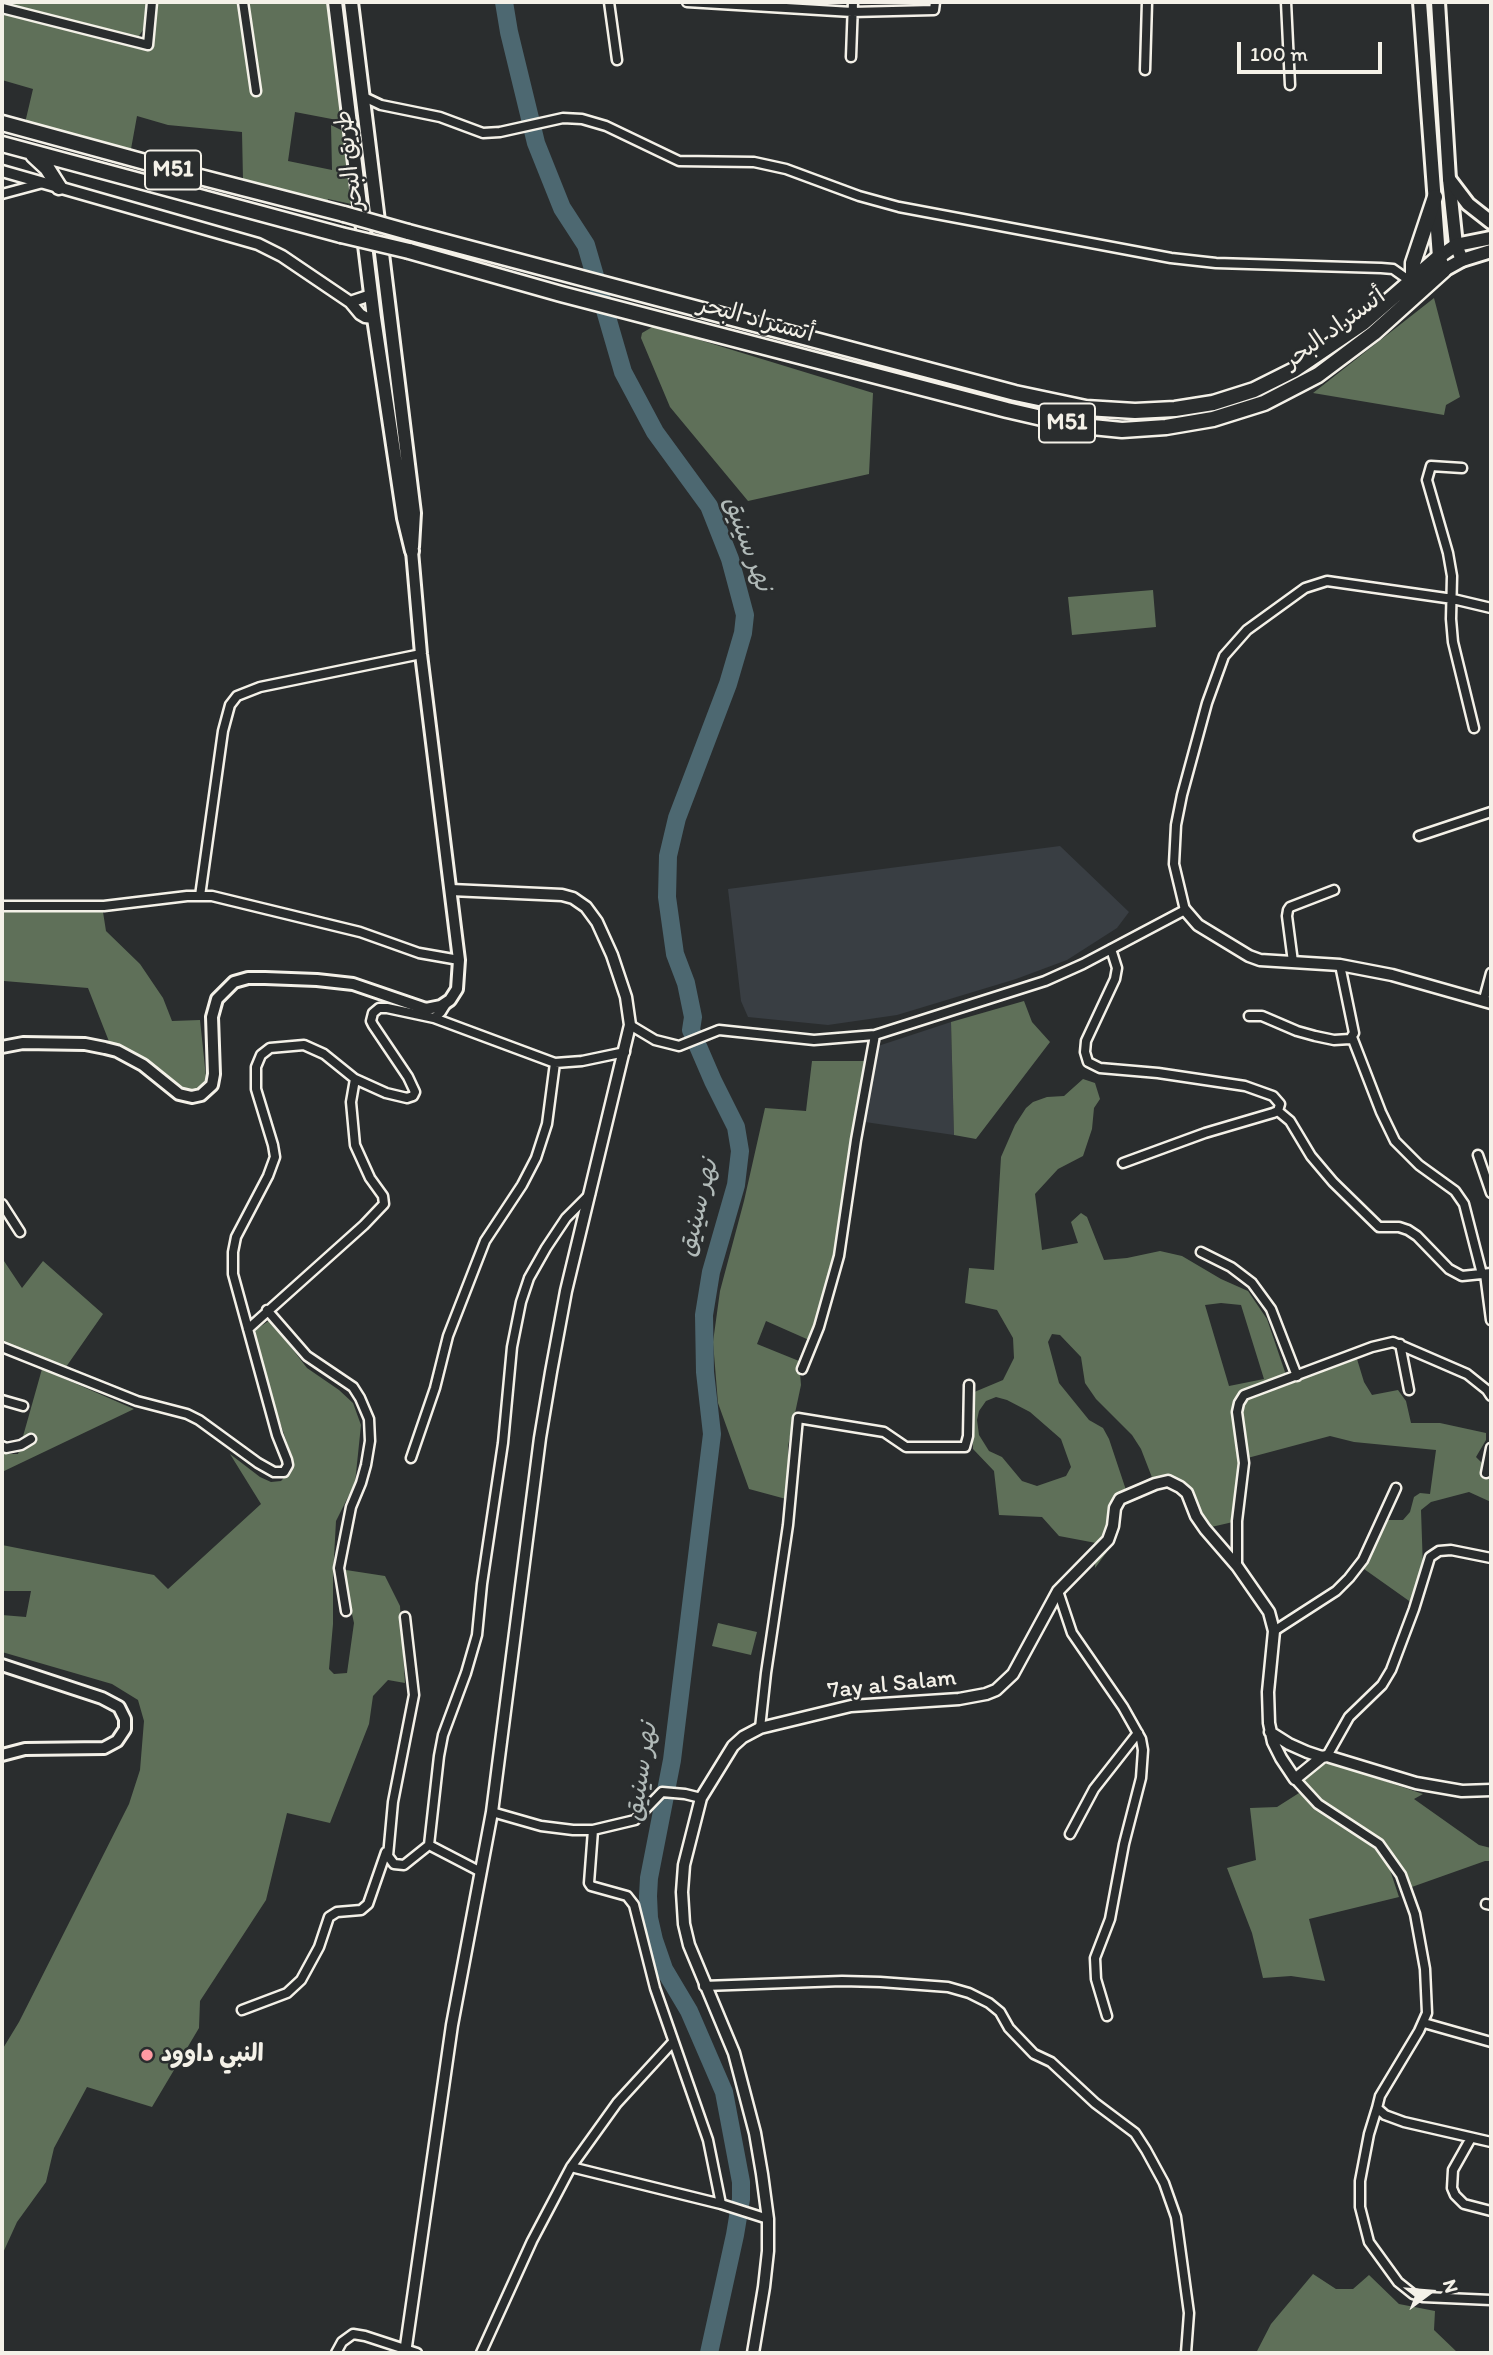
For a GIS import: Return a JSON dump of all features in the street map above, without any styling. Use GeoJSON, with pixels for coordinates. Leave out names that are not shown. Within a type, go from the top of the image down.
{"type":"FeatureCollection","features":[{"type":"Feature","properties":{"kind":"highway","name":"أتستراد البحر"},"geometry":{"type":"LineString","coordinates":[[2,123],[1015,393],[1086,408],[1175,410],[1213,403],[1254,390],[1326,350],[1363,323],[1411,280],[1442,263]]}},
{"type":"Feature","properties":{"kind":"highway","name":"أتستراد البحر"},"geometry":{"type":"LineString","coordinates":[[2,144],[1007,410],[1072,425],[1122,430],[1213,419],[1264,403],[1318,375],[1374,333],[1442,263]]}},
{"type":"Feature","properties":{"kind":"highway"},"geometry":{"type":"LineString","coordinates":[[30,152],[47,168],[59,187]]}},
{"type":"Feature","properties":{"kind":"highway"},"geometry":{"type":"LineString","coordinates":[[1411,280],[1413,263],[1435,197]]}},
{"type":"Feature","properties":{"kind":"main road"},"geometry":{"type":"LineString","coordinates":[[2,1047],[23,1043],[85,1044],[105,1048],[132,1059],[179,1094],[192,1097],[201,1095],[212,1085],[212,1017],[217,999],[230,985],[241,980],[265,978],[337,982],[364,987],[418,1007],[432,1008],[446,1004],[457,989],[459,960],[452,890],[421,654],[412,551],[404,518],[374,318],[335,2]]}},
{"type":"Feature","properties":{"kind":"main road","name":"طريق البحر"},"geometry":{"type":"LineString","coordinates":[[351,2],[414,513],[412,551]]}},
{"type":"Feature","properties":{"kind":"main road"},"geometry":{"type":"LineString","coordinates":[[1420,2],[1442,263]]}},
{"type":"Feature","properties":{"kind":"main road"},"geometry":{"type":"LineString","coordinates":[[1438,2],[1449,178],[1456,245],[1462,260]]}},
{"type":"Feature","properties":{"kind":"main road"},"geometry":{"type":"LineString","coordinates":[[1449,178],[1468,204],[1491,222]]}},
{"type":"Feature","properties":{"kind":"main road"},"geometry":{"type":"LineString","coordinates":[[1442,263],[1456,245],[1491,238]]}},
{"type":"Feature","properties":{"kind":"main road","name":"أتستراد البحر"},"geometry":{"type":"LineString","coordinates":[[1442,263],[1491,251]]}},
{"type":"Feature","properties":{"kind":"main road"},"geometry":{"type":"LineString","coordinates":[[371,295],[387,294]]}},
{"type":"Feature","properties":{"kind":"main road"},"geometry":{"type":"LineString","coordinates":[[374,318],[389,313]]}},
{"type":"Feature","properties":{"kind":"main road"},"geometry":{"type":"LineString","coordinates":[[2,1665],[102,1698],[119,1707],[125,1719],[125,1729],[117,1741],[104,1748],[25,1749],[2,1755]]}},
{"type":"Feature","properties":{"kind":"street"},"geometry":{"type":"LineString","coordinates":[[2,8],[148,45],[152,2]]}},
{"type":"Feature","properties":{"kind":"street"},"geometry":{"type":"LineString","coordinates":[[243,2],[256,91]]}},
{"type":"Feature","properties":{"kind":"street"},"geometry":{"type":"LineString","coordinates":[[609,2],[617,60]]}},
{"type":"Feature","properties":{"kind":"street"},"geometry":{"type":"LineString","coordinates":[[687,2],[852,12],[934,10],[935,2]]}},
{"type":"Feature","properties":{"kind":"street"},"geometry":{"type":"LineString","coordinates":[[851,57],[853,2]]}},
{"type":"Feature","properties":{"kind":"street"},"geometry":{"type":"LineString","coordinates":[[1145,70],[1147,2]]}},
{"type":"Feature","properties":{"kind":"street"},"geometry":{"type":"LineString","coordinates":[[1286,2],[1290,85]]}},
{"type":"Feature","properties":{"kind":"street"},"geometry":{"type":"LineString","coordinates":[[364,97],[381,105],[440,117],[483,133],[572,117],[594,122],[679,161],[754,162],[786,169],[859,196],[899,207],[1062,239],[1216,263],[1381,268],[1393,270],[1411,280]]}},
{"type":"Feature","properties":{"kind":"street"},"geometry":{"type":"LineString","coordinates":[[2,171],[258,244],[282,256],[350,302],[360,314],[374,318]]}},
{"type":"Feature","properties":{"kind":"street"},"geometry":{"type":"LineString","coordinates":[[2,194],[43,183]]}},
{"type":"Feature","properties":{"kind":"street"},"geometry":{"type":"LineString","coordinates":[[350,302],[371,295]]}},
{"type":"Feature","properties":{"kind":"street"},"geometry":{"type":"LineString","coordinates":[[1462,468],[1431,466],[1427,480],[1448,552],[1452,576],[1453,642],[1474,727]]}},
{"type":"Feature","properties":{"kind":"street"},"geometry":{"type":"LineString","coordinates":[[1491,608],[1453,599],[1336,582],[1317,583],[1305,588],[1259,620],[1224,656],[1207,703],[1176,825],[1174,864],[1185,910],[1198,925],[1249,956],[1270,962],[1340,965],[1392,975],[1488,1001],[1491,973]]}},
{"type":"Feature","properties":{"kind":"street"},"geometry":{"type":"LineString","coordinates":[[200,896],[223,732],[230,705],[237,696],[260,687],[421,654]]}},
{"type":"Feature","properties":{"kind":"street"},"geometry":{"type":"LineString","coordinates":[[1419,836],[1491,812]]}},
{"type":"Feature","properties":{"kind":"street"},"geometry":{"type":"LineString","coordinates":[[405,2351],[452,2025],[492,1812],[540,1438],[566,1291],[630,1025],[626,997],[612,955],[597,922],[586,907],[573,898],[562,895],[452,890]]}},
{"type":"Feature","properties":{"kind":"street"},"geometry":{"type":"LineString","coordinates":[[1293,962],[1288,910],[1290,906],[1334,890]]}},
{"type":"Feature","properties":{"kind":"street"},"geometry":{"type":"LineString","coordinates":[[2,906],[104,906],[212,896],[360,933],[419,953],[459,960]]}},
{"type":"Feature","properties":{"kind":"street"},"geometry":{"type":"LineString","coordinates":[[630,1025],[667,1044],[686,1045],[719,1030],[814,1040],[875,1035],[1045,981],[1185,910]]}},
{"type":"Feature","properties":{"kind":"street"},"geometry":{"type":"LineString","coordinates":[[1111,949],[1117,968],[1115,979],[1086,1041],[1088,1062],[1100,1068],[1158,1073],[1245,1086],[1273,1096],[1280,1104],[1278,1111]]}},
{"type":"Feature","properties":{"kind":"street"},"geometry":{"type":"LineString","coordinates":[[1340,965],[1354,1032],[1352,1037],[1395,1142],[1419,1165],[1449,1186],[1464,1204],[1486,1274],[1491,1320]]}},
{"type":"Feature","properties":{"kind":"street"},"geometry":{"type":"LineString","coordinates":[[434,1018],[446,1004]]}},
{"type":"Feature","properties":{"kind":"street"},"geometry":{"type":"LineString","coordinates":[[2,1347],[138,1401],[199,1420],[258,1463],[274,1472],[284,1472],[288,1465],[287,1460],[277,1435],[233,1274],[236,1237],[275,1157],[256,1089],[255,1074],[258,1060],[264,1051],[304,1045],[324,1054],[355,1079],[386,1093],[407,1098],[415,1092],[408,1077],[373,1026],[371,1017],[375,1010],[382,1007],[434,1018],[555,1063],[582,1061],[625,1052]]}},
{"type":"Feature","properties":{"kind":"street"},"geometry":{"type":"LineString","coordinates":[[1249,1016],[1262,1016],[1315,1036],[1342,1040],[1352,1037]]}},
{"type":"Feature","properties":{"kind":"street"},"geometry":{"type":"LineString","coordinates":[[802,1369],[819,1327],[839,1256],[875,1035]]}},
{"type":"Feature","properties":{"kind":"street"},"geometry":{"type":"LineString","coordinates":[[411,1458],[435,1388],[448,1336],[485,1241],[522,1185],[536,1158],[547,1124],[555,1063]]}},
{"type":"Feature","properties":{"kind":"street"},"geometry":{"type":"LineString","coordinates":[[248,1329],[364,1226],[384,1204],[383,1196],[370,1178],[355,1145],[351,1102],[355,1079]]}},
{"type":"Feature","properties":{"kind":"street"},"geometry":{"type":"LineString","coordinates":[[1124,1163],[1278,1111]]}},
{"type":"Feature","properties":{"kind":"street"},"geometry":{"type":"LineString","coordinates":[[1278,1111],[1290,1121],[1311,1156],[1326,1174],[1374,1223],[1382,1228],[1399,1227],[1418,1236],[1455,1273],[1462,1276],[1486,1274]]}},
{"type":"Feature","properties":{"kind":"street"},"geometry":{"type":"LineString","coordinates":[[1479,1155],[1491,1193]]}},
{"type":"Feature","properties":{"kind":"street"},"geometry":{"type":"LineString","coordinates":[[387,1850],[389,1860],[394,1864],[404,1865],[429,1845],[443,1735],[477,1635],[503,1443],[512,1347],[521,1302],[529,1278],[546,1248],[566,1218],[590,1194]]}},
{"type":"Feature","properties":{"kind":"street"},"geometry":{"type":"LineString","coordinates":[[2,1204],[20,1232]]}},
{"type":"Feature","properties":{"kind":"street"},"geometry":{"type":"LineString","coordinates":[[1201,1252],[1231,1267],[1252,1283],[1271,1309],[1297,1376]]}},
{"type":"Feature","properties":{"kind":"street"},"geometry":{"type":"LineString","coordinates":[[267,1310],[307,1356],[353,1387],[369,1419],[370,1441],[366,1465],[351,1507],[339,1568],[346,1611]]}},
{"type":"Feature","properties":{"kind":"street"},"geometry":{"type":"LineString","coordinates":[[1237,1566],[1237,1521],[1244,1463],[1237,1423],[1239,1403],[1244,1395],[1372,1347],[1393,1342],[1467,1374],[1491,1396]]}},
{"type":"Feature","properties":{"kind":"street"},"geometry":{"type":"LineString","coordinates":[[1399,1344],[1409,1390]]}},
{"type":"Feature","properties":{"kind":"street"},"geometry":{"type":"LineString","coordinates":[[760,1728],[788,1525],[798,1418],[884,1432],[906,1447],[965,1447],[968,1436],[969,1385]]}},
{"type":"Feature","properties":{"kind":"street"},"geometry":{"type":"LineString","coordinates":[[2,1400],[23,1406]]}},
{"type":"Feature","properties":{"kind":"street"},"geometry":{"type":"LineString","coordinates":[[2,1446],[6,1448],[21,1445],[31,1438]]}},
{"type":"Feature","properties":{"kind":"street"},"geometry":{"type":"LineString","coordinates":[[1486,1473],[1491,1448]]}},
{"type":"Feature","properties":{"kind":"street","name":"7ay al Salam"},"geometry":{"type":"LineString","coordinates":[[753,2353],[766,2275],[768,2219],[755,2133],[724,2026],[704,1986],[689,1945],[684,1924],[682,1892],[684,1865],[701,1798],[733,1746],[760,1728],[851,1706],[959,1699],[996,1690],[1013,1674],[1058,1591],[1108,1540],[1115,1507],[1120,1499],[1162,1482],[1174,1483],[1187,1493],[1205,1530],[1237,1566],[1269,1612],[1274,1631],[1268,1692],[1270,1732]]}},
{"type":"Feature","properties":{"kind":"street"},"geometry":{"type":"LineString","coordinates":[[1274,1631],[1336,1591],[1349,1578],[1363,1560],[1396,1488]]}},
{"type":"Feature","properties":{"kind":"street"},"geometry":{"type":"LineString","coordinates":[[1295,1779],[1324,1757],[1349,1717],[1382,1685],[1391,1670],[1414,1609],[1430,1557],[1444,1550],[1491,1558]]}},
{"type":"Feature","properties":{"kind":"street"},"geometry":{"type":"LineString","coordinates":[[1058,1591],[1072,1633],[1114,1692],[1138,1733],[1143,1750],[1143,1770],[1124,1844],[1111,1919],[1095,1958],[1096,1979],[1107,2016]]}},
{"type":"Feature","properties":{"kind":"street"},"geometry":{"type":"LineString","coordinates":[[242,2010],[287,1993],[302,1980],[319,1947],[329,1917],[337,1912],[361,1910],[368,1905],[387,1850],[393,1802],[414,1695],[405,1617]]}},
{"type":"Feature","properties":{"kind":"street"},"geometry":{"type":"LineString","coordinates":[[1270,1732],[1289,1745],[1403,1780],[1439,1788],[1491,1790]]}},
{"type":"Feature","properties":{"kind":"street"},"geometry":{"type":"LineString","coordinates":[[1270,1732],[1281,1758],[1295,1779],[1318,1804],[1379,1844],[1401,1875],[1415,1914],[1424,1959],[1427,1993],[1424,2023],[1377,2101],[1369,2134],[1360,2181],[1360,2207],[1369,2242],[1398,2282],[1413,2294],[1423,2297],[1491,2300]]}},
{"type":"Feature","properties":{"kind":"street"},"geometry":{"type":"LineString","coordinates":[[1070,1834],[1094,1789],[1138,1733]]}},
{"type":"Feature","properties":{"kind":"street"},"geometry":{"type":"LineString","coordinates":[[492,1812],[549,1827],[593,1830],[635,1820],[662,1792],[701,1798]]}},
{"type":"Feature","properties":{"kind":"street"},"geometry":{"type":"LineString","coordinates":[[593,1830],[589,1883],[627,1896],[634,1905],[655,1988],[708,2140],[726,2206]]}},
{"type":"Feature","properties":{"kind":"street"},"geometry":{"type":"LineString","coordinates":[[429,1845],[481,1872]]}},
{"type":"Feature","properties":{"kind":"street"},"geometry":{"type":"LineString","coordinates":[[704,1986],[880,1982],[948,1987],[989,2003],[1000,2012],[1009,2028],[1034,2054],[1051,2063],[1095,2103],[1135,2133],[1158,2172],[1176,2217],[1189,2313],[1186,2353]]}},
{"type":"Feature","properties":{"kind":"street"},"geometry":{"type":"LineString","coordinates":[[1424,2023],[1491,2042]]}},
{"type":"Feature","properties":{"kind":"street"},"geometry":{"type":"LineString","coordinates":[[481,2353],[532,2241],[571,2167],[617,2103],[673,2042]]}},
{"type":"Feature","properties":{"kind":"street"},"geometry":{"type":"LineString","coordinates":[[1377,2108],[1385,2115],[1404,2122],[1491,2142]]}},
{"type":"Feature","properties":{"kind":"street"},"geometry":{"type":"LineString","coordinates":[[1471,2138],[1453,2170],[1452,2188],[1464,2204],[1491,2211]]}},
{"type":"Feature","properties":{"kind":"street"},"geometry":{"type":"LineString","coordinates":[[571,2167],[768,2219]]}},
{"type":"Feature","properties":{"kind":"street"},"geometry":{"type":"LineString","coordinates":[[336,2353],[342,2342],[353,2334],[417,2353]]}},
{"type":"Feature","properties":{"kind":"shaded area"},"geometry":{"type":"Polygon","coordinates":[[[1060,846],[1129,912],[1117,928],[1067,960],[1016,979],[897,1015],[828,1025],[748,1017],[741,1001],[728,889],[1060,846]]]}},
{"type":"Feature","properties":{"kind":"shaded area"},"geometry":{"type":"Polygon","coordinates":[[[951,1022],[954,1135],[865,1122],[875,1047],[951,1022]]]}},
{"type":"Feature","properties":{"kind":"green space"},"geometry":{"type":"Polygon","coordinates":[[[2,2],[146,2],[145,27],[137,39],[2,2]]]}},
{"type":"Feature","properties":{"kind":"green space"},"geometry":{"type":"Polygon","coordinates":[[[155,2],[330,2],[345,118],[337,120],[295,112],[288,161],[332,170],[331,125],[345,132],[356,205],[328,199],[328,204],[243,180],[242,132],[168,125],[137,116],[131,149],[25,123],[33,89],[2,80],[2,10],[149,51],[155,2]]]}},
{"type":"Feature","properties":{"kind":"green space"},"geometry":{"type":"Polygon","coordinates":[[[1434,298],[1460,397],[1446,405],[1444,415],[1313,393],[1434,298]]]}},
{"type":"Feature","properties":{"kind":"green space"},"geometry":{"type":"Polygon","coordinates":[[[654,326],[873,393],[869,474],[748,501],[670,407],[641,338],[642,333],[654,326]]]}},
{"type":"Feature","properties":{"kind":"green space"},"geometry":{"type":"Polygon","coordinates":[[[1153,590],[1156,627],[1072,635],[1068,597],[1153,590]]]}},
{"type":"Feature","properties":{"kind":"green space"},"geometry":{"type":"Polygon","coordinates":[[[2,912],[103,912],[106,931],[140,964],[163,998],[172,1021],[200,1020],[206,1077],[203,1087],[198,1092],[180,1089],[110,1044],[88,988],[4,981],[2,988],[2,912]]]}},
{"type":"Feature","properties":{"kind":"green space"},"geometry":{"type":"Polygon","coordinates":[[[1024,1001],[1032,1022],[1050,1042],[976,1139],[954,1135],[951,1022],[1024,1001]]]}},
{"type":"Feature","properties":{"kind":"green space"},"geometry":{"type":"Polygon","coordinates":[[[812,1061],[868,1061],[843,1191],[837,1248],[809,1340],[766,1321],[757,1344],[799,1361],[801,1385],[788,1446],[789,1496],[786,1499],[749,1489],[718,1403],[713,1342],[720,1291],[765,1108],[806,1111],[812,1061]]]}},
{"type":"Feature","properties":{"kind":"green space"},"geometry":{"type":"Polygon","coordinates":[[[1083,1079],[1095,1083],[1100,1099],[1094,1108],[1092,1129],[1083,1156],[1058,1169],[1035,1194],[1042,1250],[1078,1243],[1071,1222],[1081,1213],[1087,1217],[1104,1260],[1160,1251],[1182,1256],[1248,1291],[1267,1319],[1285,1372],[1292,1382],[1357,1359],[1364,1382],[1372,1395],[1398,1390],[1406,1401],[1411,1423],[1440,1423],[1486,1433],[1486,1440],[1476,1457],[1483,1464],[1481,1475],[1490,1476],[1491,1473],[1491,1502],[1469,1492],[1431,1502],[1421,1510],[1423,1569],[1412,1603],[1357,1564],[1373,1528],[1384,1520],[1403,1520],[1410,1512],[1414,1497],[1420,1493],[1430,1494],[1436,1450],[1354,1442],[1330,1436],[1240,1460],[1233,1522],[1207,1528],[1193,1492],[1175,1479],[1164,1479],[1127,1492],[1111,1521],[1114,1538],[1095,1568],[1096,1543],[1059,1536],[1042,1517],[999,1515],[994,1471],[973,1449],[972,1393],[1003,1380],[1014,1358],[1013,1338],[997,1310],[965,1303],[969,1268],[994,1270],[1001,1157],[1015,1125],[1033,1102],[1047,1097],[1064,1096],[1083,1079]],[[1205,1305],[1229,1386],[1264,1379],[1241,1305],[1205,1305]],[[1052,1334],[1048,1342],[1059,1383],[1089,1420],[1103,1428],[1126,1490],[1153,1480],[1141,1449],[1132,1435],[1096,1399],[1085,1383],[1081,1357],[1060,1335],[1052,1334]],[[996,1397],[986,1401],[977,1420],[979,1435],[989,1451],[1002,1457],[1022,1481],[1037,1486],[1066,1476],[1071,1467],[1061,1439],[1030,1412],[1007,1400],[996,1397]]]}},
{"type":"Feature","properties":{"kind":"green space"},"geometry":{"type":"Polygon","coordinates":[[[2,1258],[22,1288],[43,1261],[103,1314],[66,1367],[2,1341],[2,1258]]]}},
{"type":"Feature","properties":{"kind":"green space"},"geometry":{"type":"Polygon","coordinates":[[[270,1320],[307,1368],[353,1403],[361,1425],[355,1483],[336,1521],[329,1669],[334,1674],[347,1673],[354,1623],[346,1587],[346,1570],[385,1576],[400,1606],[405,1683],[388,1680],[373,1696],[369,1724],[330,1823],[287,1813],[266,1900],[200,2001],[199,2028],[152,2107],[87,2087],[54,2148],[46,2182],[17,2222],[2,2255],[2,2050],[19,2022],[129,1804],[140,1770],[144,1721],[138,1700],[112,1684],[2,1652],[2,1615],[26,1617],[31,1591],[2,1591],[2,1545],[154,1575],[168,1589],[261,1504],[230,1454],[271,1482],[281,1481],[292,1469],[293,1460],[274,1405],[254,1331],[270,1320]]]}},
{"type":"Feature","properties":{"kind":"green space"},"geometry":{"type":"Polygon","coordinates":[[[42,1369],[134,1409],[2,1472],[2,1454],[18,1454],[42,1369]]]}},
{"type":"Feature","properties":{"kind":"green space"},"geometry":{"type":"Polygon","coordinates":[[[718,1623],[757,1632],[751,1655],[712,1646],[718,1623]]]}},
{"type":"Feature","properties":{"kind":"green space"},"geometry":{"type":"Polygon","coordinates":[[[1323,1764],[1334,1764],[1423,1794],[1414,1799],[1479,1845],[1491,1848],[1491,1861],[1409,1888],[1384,1846],[1317,1800],[1300,1779],[1305,1772],[1323,1764]]]}},
{"type":"Feature","properties":{"kind":"green space"},"geometry":{"type":"Polygon","coordinates":[[[1299,1793],[1378,1851],[1388,1864],[1399,1897],[1309,1919],[1325,1981],[1291,1976],[1263,1978],[1252,1933],[1227,1868],[1256,1860],[1250,1808],[1277,1807],[1299,1793]]]}},
{"type":"Feature","properties":{"kind":"green space"},"geometry":{"type":"Polygon","coordinates":[[[1313,2274],[1336,2289],[1353,2289],[1369,2275],[1399,2304],[1435,2311],[1434,2330],[1458,2353],[1256,2353],[1271,2324],[1313,2274]]]}},
{"type":"Feature","properties":{"kind":"waterway","name":"نهر سينيق"},"geometry":{"type":"LineString","coordinates":[[504,2],[536,143],[562,208],[586,245],[623,372],[655,432],[709,506],[730,559],[745,615],[743,633],[728,684],[677,818],[668,856],[667,897],[675,954],[686,983],[693,1017],[691,1030],[736,1127],[740,1151],[736,1185],[711,1272],[704,1315],[705,1372],[712,1434],[672,1760],[649,1878],[648,1896],[649,1918],[664,1969],[689,2011],[724,2092],[741,2182],[735,2235],[709,2353]]}},
{"type":"Feature","properties":{"kind":"place","name":"النبي داوود"},"geometry":{"type":"Point","coordinates":[147,2055]}}]}
